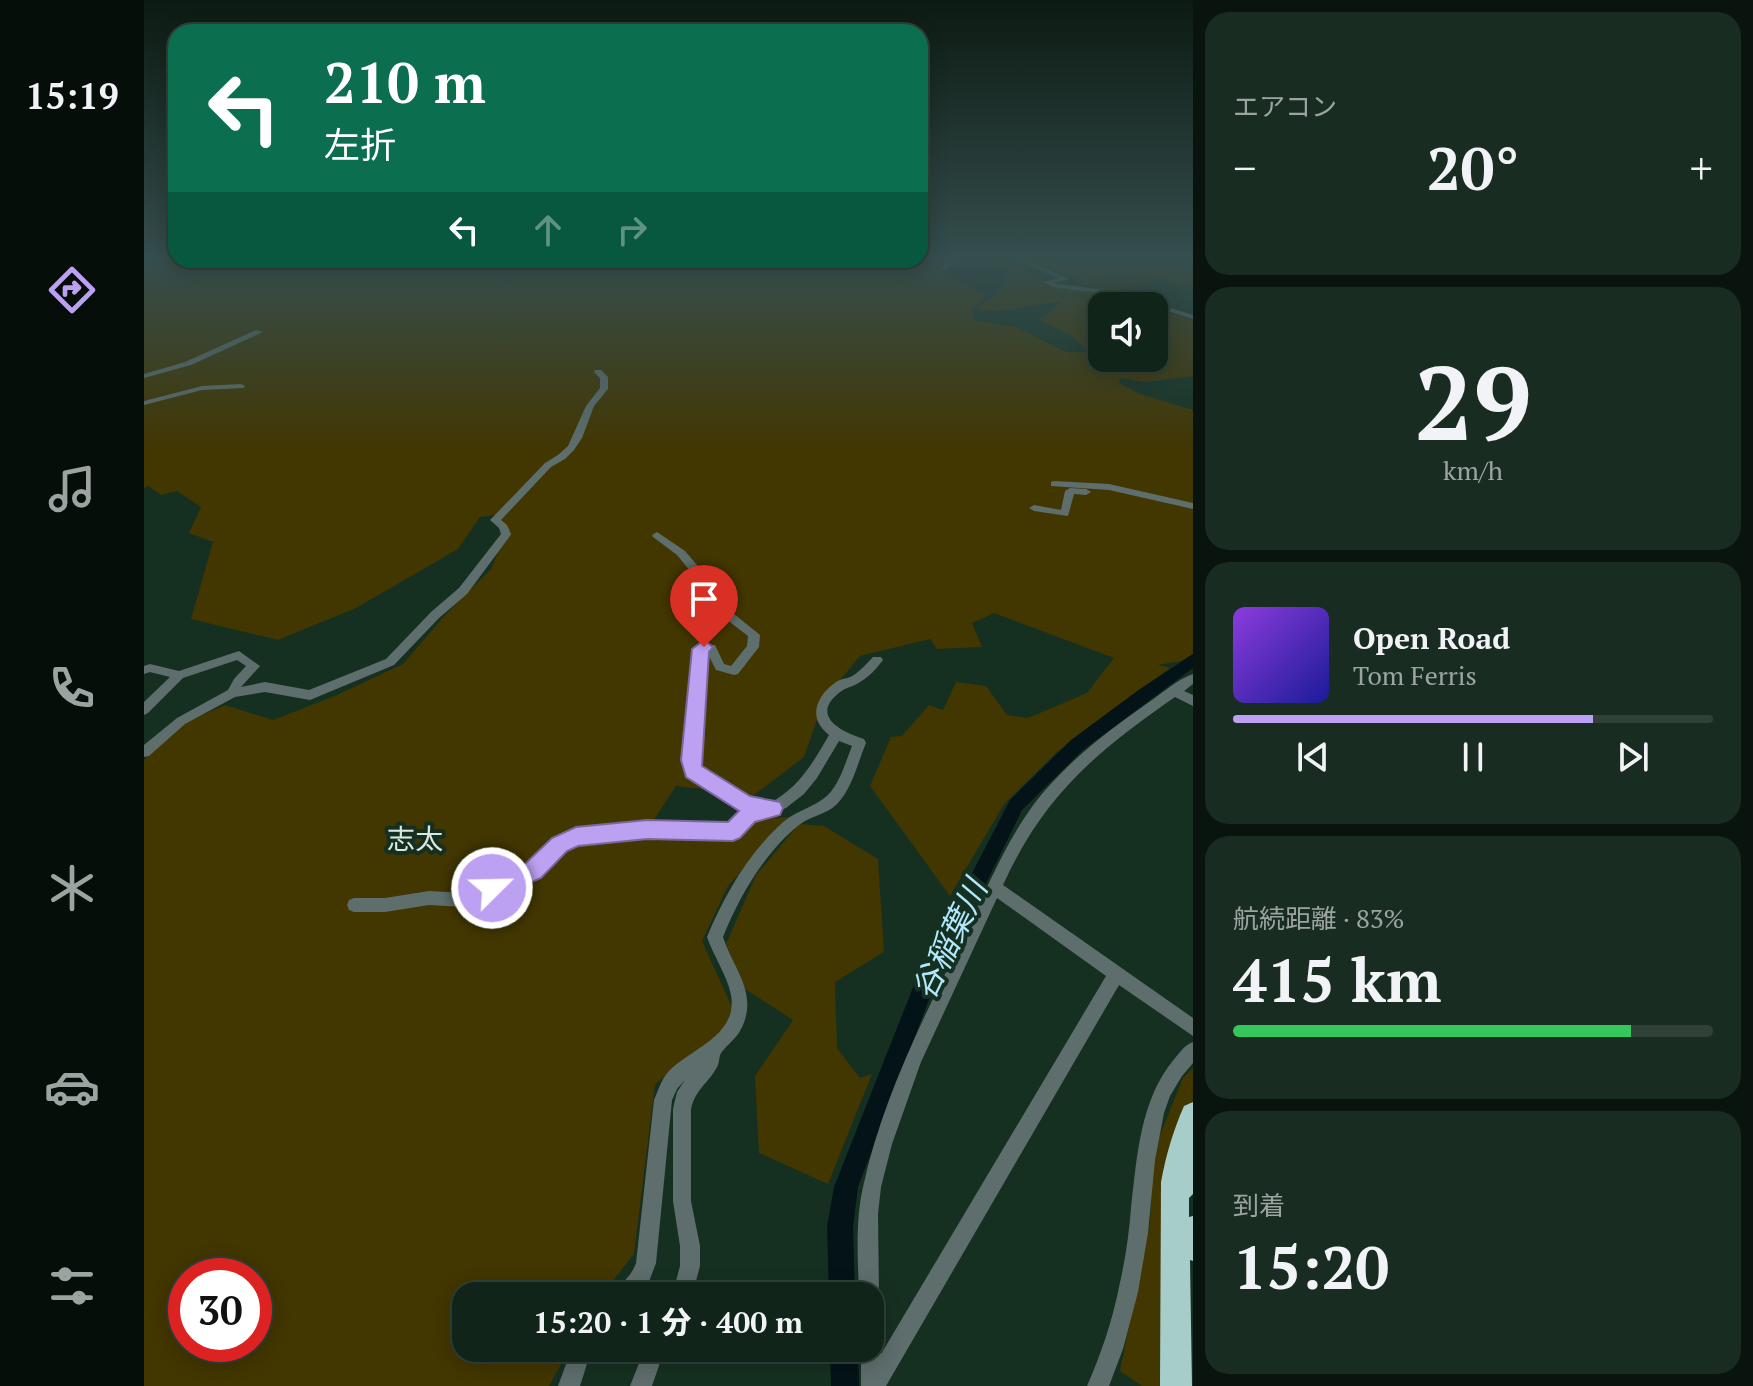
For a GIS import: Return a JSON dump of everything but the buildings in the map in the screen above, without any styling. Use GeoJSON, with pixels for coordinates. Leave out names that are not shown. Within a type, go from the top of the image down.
{"type":"FeatureCollection","features":[{"type":"Feature","properties":{"kind":"highway"},"geometry":{"type":"LineString","coordinates":[[1193,1115],[1180,1152],[1184,1221],[1193,1247]]}},
{"type":"Feature","properties":{"kind":"highway"},"geometry":{"type":"LineString","coordinates":[[1176,1386],[1174,1274],[1193,1159]]}},
{"type":"Feature","properties":{"kind":"highway"},"geometry":{"type":"LineString","coordinates":[[1174,1274],[1180,1295],[1184,1386]]}},
{"type":"Feature","properties":{"kind":"street"},"geometry":{"type":"LineString","coordinates":[[144,376],[186,365],[228,343],[259,332]]}},
{"type":"Feature","properties":{"kind":"street"},"geometry":{"type":"LineString","coordinates":[[144,752],[181,721],[232,693],[265,687],[310,695],[390,662],[401,654],[435,615],[463,591],[480,565],[493,554],[506,534],[504,527],[495,520],[548,465],[559,461],[575,446],[595,395],[604,389],[604,377],[598,372]]}},
{"type":"Feature","properties":{"kind":"street"},"geometry":{"type":"LineString","coordinates":[[144,403],[202,388],[241,386]]}},
{"type":"Feature","properties":{"kind":"street"},"geometry":{"type":"LineString","coordinates":[[1054,484],[1109,487],[1193,506]]}},
{"type":"Feature","properties":{"kind":"street"},"geometry":{"type":"LineString","coordinates":[[1034,508],[1065,514],[1068,512],[1070,491],[1101,493],[1108,491],[1109,487]]}},
{"type":"Feature","properties":{"kind":"street"},"geometry":{"type":"LineString","coordinates":[[657,535],[681,553],[705,582],[713,603],[754,635],[753,647],[734,671],[720,667],[711,648],[700,649],[690,760],[693,771],[746,805],[772,808]]}},
{"type":"Feature","properties":{"kind":"street"},"geometry":{"type":"LineString","coordinates":[[144,710],[179,675],[239,655],[254,666],[232,693]]}},
{"type":"Feature","properties":{"kind":"street"},"geometry":{"type":"LineString","coordinates":[[638,1282],[646,1263],[663,1100],[678,1074],[713,1049],[735,1024],[740,1007],[736,984],[715,937],[720,922],[740,885],[796,819],[825,808],[836,795],[860,743],[835,736],[825,728],[822,719],[824,707],[841,685],[854,681],[877,660]]}},
{"type":"Feature","properties":{"kind":"street"},"geometry":{"type":"LineString","coordinates":[[144,670],[150,668],[179,675]]}},
{"type":"Feature","properties":{"kind":"street"},"geometry":{"type":"LineString","coordinates":[[869,1282],[867,1231],[872,1189],[886,1135],[928,1029],[1026,827],[1060,783],[1193,678]]}},
{"type":"Feature","properties":{"kind":"street"},"geometry":{"type":"LineString","coordinates":[[1174,691],[1193,701]]}},
{"type":"Feature","properties":{"kind":"street"},"geometry":{"type":"LineString","coordinates":[[354,905],[385,905],[429,898],[464,900],[533,871],[559,845],[576,837],[647,829],[733,831],[748,815],[772,808],[794,795],[817,773],[835,736]]}},
{"type":"Feature","properties":{"kind":"street"},"geometry":{"type":"LineString","coordinates":[[995,888],[1193,1028]]}},
{"type":"Feature","properties":{"kind":"street"},"geometry":{"type":"LineString","coordinates":[[873,1386],[1116,974]]}},
{"type":"Feature","properties":{"kind":"street"},"geometry":{"type":"LineString","coordinates":[[686,1282],[690,1246],[682,1201],[682,1109],[686,1092],[711,1062],[713,1049]]}},
{"type":"Feature","properties":{"kind":"street"},"geometry":{"type":"LineString","coordinates":[[1098,1386],[1123,1317],[1131,1275],[1146,1140],[1172,1077],[1193,1050]]}},
{"type":"Feature","properties":{"kind":"street"},"geometry":{"type":"LineString","coordinates":[[569,1386],[577,1362]]}},
{"type":"Feature","properties":{"kind":"street"},"geometry":{"type":"LineString","coordinates":[[641,1386],[650,1362]]}},
{"type":"Feature","properties":{"kind":"street"},"geometry":{"type":"LineString","coordinates":[[872,1362],[873,1386]]}},
{"type":"Feature","properties":{"kind":"shaded area"},"geometry":{"type":"Polygon","coordinates":[[[144,324],[997,324],[1017,327],[1065,352],[1088,352],[1088,372],[1168,372],[1168,324],[1193,324],[1193,376],[1145,382],[1120,378],[1119,383],[1140,394],[1193,410],[1193,654],[1181,661],[1158,665],[1170,668],[1057,752],[1004,804],[950,896],[870,786],[891,737],[902,736],[929,705],[943,710],[956,682],[986,686],[1007,715],[1028,718],[1087,693],[1114,658],[994,613],[972,623],[982,647],[937,649],[930,639],[860,656],[818,707],[817,720],[804,757],[754,795],[676,786],[648,829],[693,837],[748,819],[791,817],[728,886],[702,941],[732,1007],[724,1032],[655,1084],[634,1254],[612,1282],[452,1282],[452,1362],[562,1362],[549,1386],[144,1386],[144,760],[186,722],[225,705],[273,720],[403,664],[446,614],[491,569],[504,538],[494,515],[480,517],[458,549],[356,608],[278,640],[191,619],[213,542],[189,533],[201,507],[177,491],[161,495],[148,486],[144,488],[144,324]]]}},
{"type":"Feature","properties":{"kind":"shaded area"},"geometry":{"type":"Polygon","coordinates":[[[1047,324],[1088,324],[1088,352],[1075,338],[1047,324]]]}},
{"type":"Feature","properties":{"kind":"shaded area"},"geometry":{"type":"Polygon","coordinates":[[[799,824],[824,826],[878,859],[884,952],[835,982],[837,1048],[860,1078],[872,1074],[828,1184],[759,1153],[755,1076],[793,1020],[745,989],[726,944],[756,875],[799,824]]]}},
{"type":"Feature","properties":{"kind":"shaded area"},"geometry":{"type":"Polygon","coordinates":[[[1193,1068],[1193,1101],[1172,1147],[1169,1386],[1142,1386],[1120,1371],[1150,1222],[1154,1150],[1183,1078],[1193,1068]]]}},
{"type":"Feature","properties":{"kind":"waterway","name":"谷稲葉川"},"geometry":{"type":"LineString","coordinates":[[842,1282],[840,1227],[846,1187],[921,992],[1016,805],[1077,745],[1193,660]]}},
{"type":"Feature","properties":{"kind":"waterway","name":"谷稲葉川"},"geometry":{"type":"LineString","coordinates":[[844,1362],[845,1386]]}},
{"type":"Feature","properties":{"kind":"district","name":"志太"},"geometry":{"type":"Point","coordinates":[415,838]}},
{"type":"Feature","properties":{"kind":"route"},"geometry":{"type":"LineString","coordinates":[[492,888],[533,871],[559,845],[576,837],[594,833],[627,834],[647,829],[733,831],[748,815],[772,808],[746,805],[693,771],[690,760],[692,733],[700,649],[704,647]]}}]}
